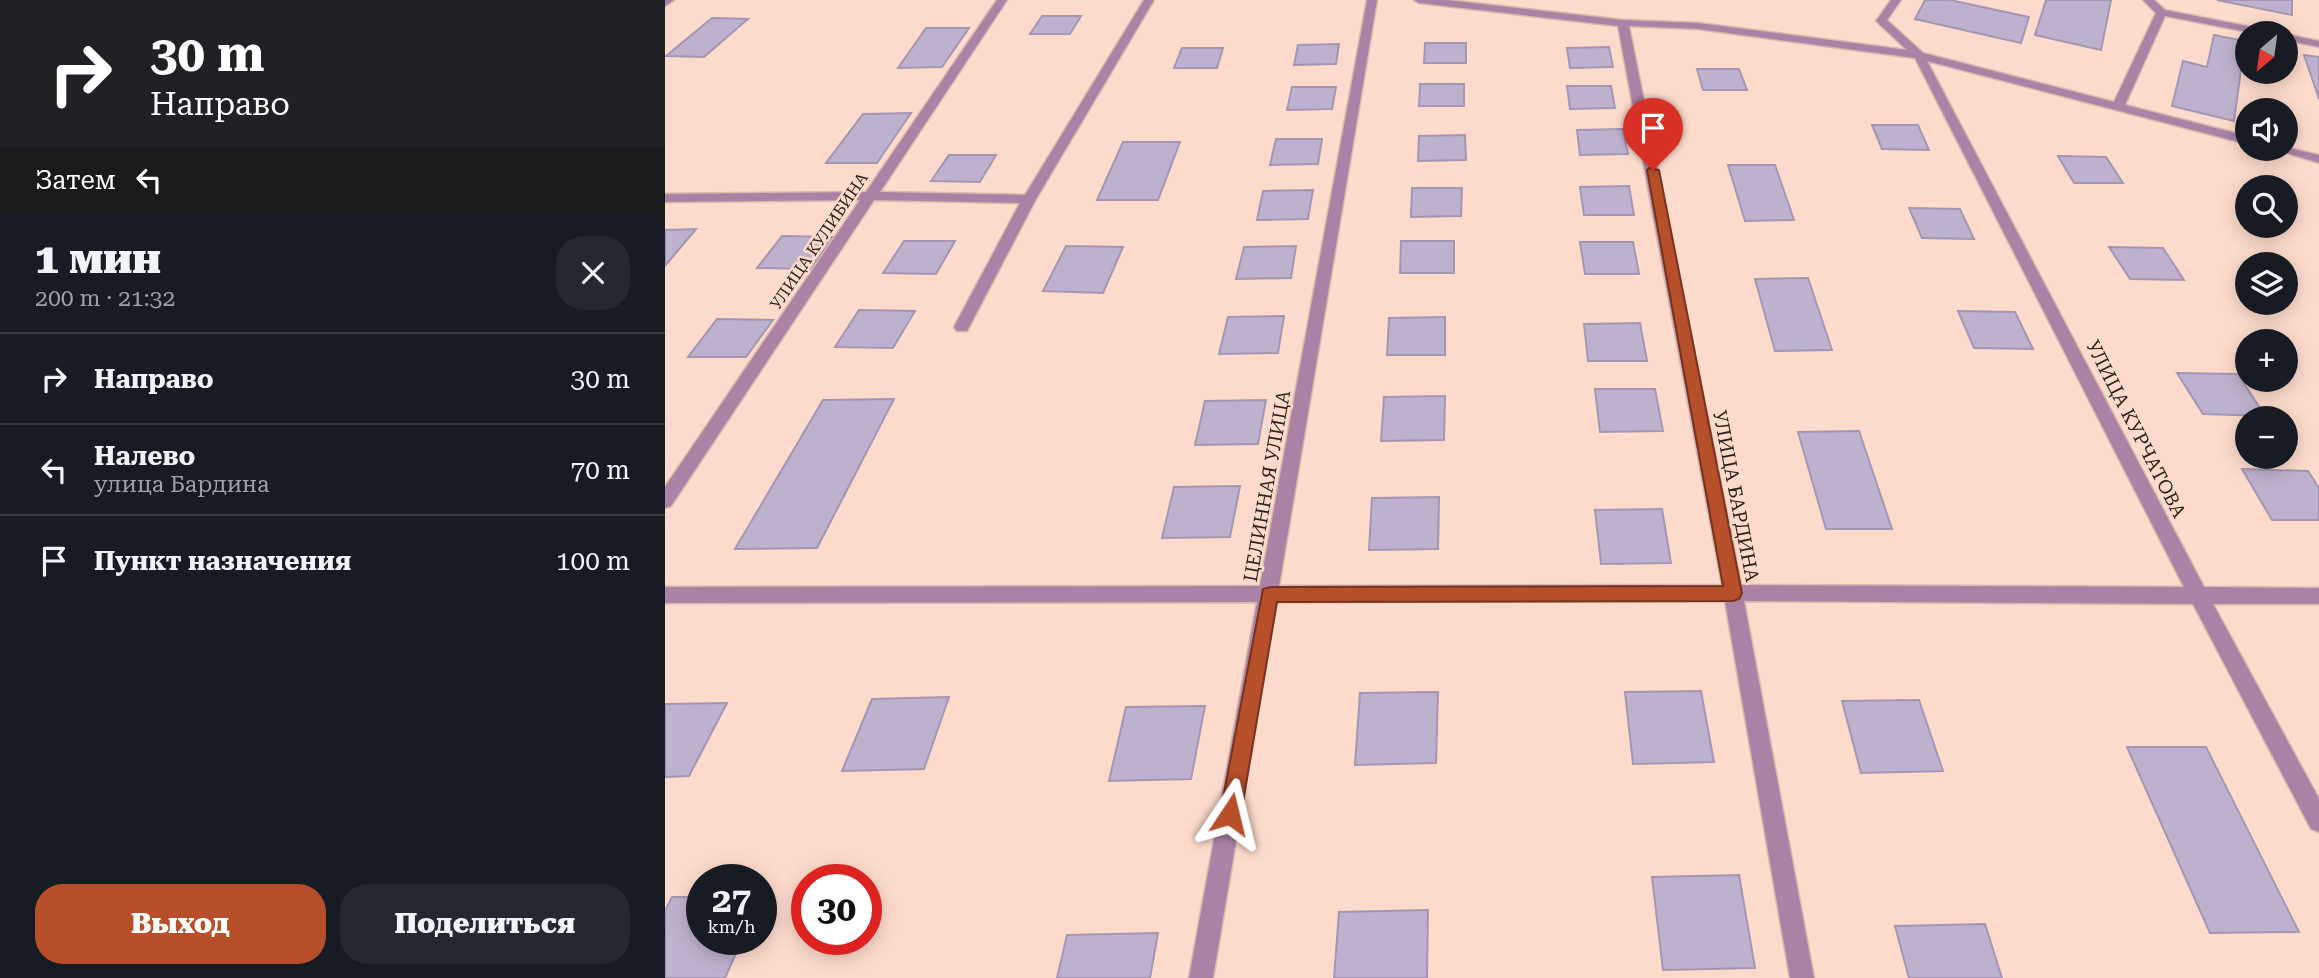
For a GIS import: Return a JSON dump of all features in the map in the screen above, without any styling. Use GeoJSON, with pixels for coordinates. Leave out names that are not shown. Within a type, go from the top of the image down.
{"type":"FeatureCollection","features":[{"type":"Feature","properties":{"kind":"street"},"geometry":{"type":"LineString","coordinates":[[665,4],[669,0]]}},
{"type":"Feature","properties":{"kind":"street","name":"УЛИЦА КУЛИБИНА"},"geometry":{"type":"LineString","coordinates":[[665,501],[1002,0]]}},
{"type":"Feature","properties":{"kind":"street"},"geometry":{"type":"LineString","coordinates":[[962,327],[1029,199],[1149,0]]}},
{"type":"Feature","properties":{"kind":"street","name":"ЦЕЛИННАЯ УЛИЦА"},"geometry":{"type":"LineString","coordinates":[[1201,978],[1373,0]]}},
{"type":"Feature","properties":{"kind":"street"},"geometry":{"type":"LineString","coordinates":[[1419,0],[1456,1],[1623,23],[1698,26],[1919,55],[2235,137]]}},
{"type":"Feature","properties":{"kind":"street"},"geometry":{"type":"LineString","coordinates":[[1896,0],[1881,22],[1919,55]]}},
{"type":"Feature","properties":{"kind":"street"},"geometry":{"type":"LineString","coordinates":[[2148,0],[2162,12],[2235,26]]}},
{"type":"Feature","properties":{"kind":"street"},"geometry":{"type":"LineString","coordinates":[[2118,107],[2162,12]]}},
{"type":"Feature","properties":{"kind":"street","name":"УЛИЦА БАРДИНА"},"geometry":{"type":"LineString","coordinates":[[1623,23],[1733,593],[1802,978]]}},
{"type":"Feature","properties":{"kind":"street"},"geometry":{"type":"LineString","coordinates":[[2298,40],[2319,44]]}},
{"type":"Feature","properties":{"kind":"street","name":"УЛИЦА КУРЧАТОВА"},"geometry":{"type":"LineString","coordinates":[[1919,55],[2198,595],[2319,821]]}},
{"type":"Feature","properties":{"kind":"street"},"geometry":{"type":"LineString","coordinates":[[2298,154],[2319,159]]}},
{"type":"Feature","properties":{"kind":"street"},"geometry":{"type":"LineString","coordinates":[[665,198],[871,196],[1029,199]]}},
{"type":"Feature","properties":{"kind":"street"},"geometry":{"type":"LineString","coordinates":[[665,596],[1733,593],[2319,596]]}},
{"type":"Feature","properties":{"kind":"building"},"geometry":{"type":"Polygon","coordinates":[[[1925,0],[1950,0],[2029,17],[2021,43],[1915,19],[1925,0]]]}},
{"type":"Feature","properties":{"kind":"building"},"geometry":{"type":"Polygon","coordinates":[[[2046,0],[2111,0],[2101,50],[2035,35],[2046,0]]]}},
{"type":"Feature","properties":{"kind":"building"},"geometry":{"type":"Polygon","coordinates":[[[2217,0],[2292,0],[2292,15],[2217,0]]]}},
{"type":"Feature","properties":{"kind":"building"},"geometry":{"type":"Polygon","coordinates":[[[1042,16],[1081,16],[1070,34],[1030,34],[1042,16]]]}},
{"type":"Feature","properties":{"kind":"building"},"geometry":{"type":"Polygon","coordinates":[[[712,18],[748,19],[704,57],[666,56],[712,18]]]}},
{"type":"Feature","properties":{"kind":"building"},"geometry":{"type":"Polygon","coordinates":[[[926,28],[969,28],[942,67],[898,68],[926,28]]]}},
{"type":"Feature","properties":{"kind":"building"},"geometry":{"type":"Polygon","coordinates":[[[2214,35],[2235,39],[2235,84],[2239,84],[2235,98],[2234,121],[2172,106],[2183,61],[2207,67],[2214,35]]]}},
{"type":"Feature","properties":{"kind":"building"},"geometry":{"type":"Polygon","coordinates":[[[1425,43],[1466,43],[1466,63],[1424,63],[1425,43]]]}},
{"type":"Feature","properties":{"kind":"building"},"geometry":{"type":"Polygon","coordinates":[[[1339,44],[1336,64],[1294,65],[1298,45],[1339,44]]]}},
{"type":"Feature","properties":{"kind":"building"},"geometry":{"type":"Polygon","coordinates":[[[1609,47],[1613,67],[1570,68],[1567,48],[1609,47]]]}},
{"type":"Feature","properties":{"kind":"building"},"geometry":{"type":"Polygon","coordinates":[[[1182,48],[1223,48],[1217,68],[1174,68],[1182,48]]]}},
{"type":"Feature","properties":{"kind":"building"},"geometry":{"type":"Polygon","coordinates":[[[2304,55],[2319,57],[2319,99],[2304,55]]]}},
{"type":"Feature","properties":{"kind":"building"},"geometry":{"type":"Polygon","coordinates":[[[1697,69],[1739,69],[1747,90],[1703,90],[1697,69]]]}},
{"type":"Feature","properties":{"kind":"building"},"geometry":{"type":"Polygon","coordinates":[[[1420,84],[1464,84],[1464,106],[1419,106],[1420,84]]]}},
{"type":"Feature","properties":{"kind":"building"},"geometry":{"type":"Polygon","coordinates":[[[1567,86],[1611,86],[1615,108],[1570,109],[1567,86]]]}},
{"type":"Feature","properties":{"kind":"building"},"geometry":{"type":"Polygon","coordinates":[[[1292,87],[1336,87],[1332,109],[1287,110],[1292,87]]]}},
{"type":"Feature","properties":{"kind":"building"},"geometry":{"type":"Polygon","coordinates":[[[911,113],[877,163],[826,163],[863,114],[911,113]]]}},
{"type":"Feature","properties":{"kind":"building"},"geometry":{"type":"Polygon","coordinates":[[[1872,125],[1918,125],[1929,150],[1882,149],[1872,125]]]}},
{"type":"Feature","properties":{"kind":"building"},"geometry":{"type":"Polygon","coordinates":[[[1623,129],[1628,154],[1580,155],[1577,130],[1623,129]]]}},
{"type":"Feature","properties":{"kind":"building"},"geometry":{"type":"Polygon","coordinates":[[[1465,135],[1466,160],[1418,161],[1419,136],[1465,135]]]}},
{"type":"Feature","properties":{"kind":"building"},"geometry":{"type":"Polygon","coordinates":[[[1276,139],[1322,139],[1318,164],[1270,165],[1276,139]]]}},
{"type":"Feature","properties":{"kind":"building"},"geometry":{"type":"Polygon","coordinates":[[[1123,142],[1180,142],[1158,200],[1097,200],[1123,142]]]}},
{"type":"Feature","properties":{"kind":"building"},"geometry":{"type":"Polygon","coordinates":[[[949,155],[996,155],[980,182],[931,181],[949,155]]]}},
{"type":"Feature","properties":{"kind":"building"},"geometry":{"type":"Polygon","coordinates":[[[2058,156],[2106,157],[2123,183],[2074,183],[2058,156]]]}},
{"type":"Feature","properties":{"kind":"building"},"geometry":{"type":"Polygon","coordinates":[[[1728,165],[1775,165],[1794,220],[1745,221],[1728,165]]]}},
{"type":"Feature","properties":{"kind":"building"},"geometry":{"type":"Polygon","coordinates":[[[1629,186],[1634,215],[1584,215],[1580,187],[1629,186]]]}},
{"type":"Feature","properties":{"kind":"building"},"geometry":{"type":"Polygon","coordinates":[[[1412,188],[1462,188],[1461,216],[1411,217],[1412,188]]]}},
{"type":"Feature","properties":{"kind":"building"},"geometry":{"type":"Polygon","coordinates":[[[1313,190],[1308,219],[1257,220],[1263,191],[1313,190]]]}},
{"type":"Feature","properties":{"kind":"building"},"geometry":{"type":"Polygon","coordinates":[[[1909,208],[1960,209],[1974,239],[1922,238],[1909,208]]]}},
{"type":"Feature","properties":{"kind":"building"},"geometry":{"type":"Polygon","coordinates":[[[696,229],[665,266],[665,230],[696,229]]]}},
{"type":"Feature","properties":{"kind":"building"},"geometry":{"type":"Polygon","coordinates":[[[782,236],[834,237],[810,269],[757,268],[782,236]]]}},
{"type":"Feature","properties":{"kind":"building"},"geometry":{"type":"Polygon","coordinates":[[[904,241],[955,241],[936,274],[883,273],[904,241]]]}},
{"type":"Feature","properties":{"kind":"building"},"geometry":{"type":"Polygon","coordinates":[[[1401,241],[1454,241],[1454,273],[1400,273],[1401,241]]]}},
{"type":"Feature","properties":{"kind":"building"},"geometry":{"type":"Polygon","coordinates":[[[1580,242],[1633,242],[1639,274],[1585,274],[1580,242]]]}},
{"type":"Feature","properties":{"kind":"building"},"geometry":{"type":"Polygon","coordinates":[[[1066,246],[1123,247],[1103,293],[1043,291],[1066,246]]]}},
{"type":"Feature","properties":{"kind":"building"},"geometry":{"type":"Polygon","coordinates":[[[1296,246],[1291,278],[1236,279],[1244,247],[1296,246]]]}},
{"type":"Feature","properties":{"kind":"building"},"geometry":{"type":"Polygon","coordinates":[[[2109,247],[2163,248],[2184,280],[2130,279],[2109,247]]]}},
{"type":"Feature","properties":{"kind":"building"},"geometry":{"type":"Polygon","coordinates":[[[1808,278],[1832,350],[1775,351],[1755,279],[1808,278]]]}},
{"type":"Feature","properties":{"kind":"building"},"geometry":{"type":"Polygon","coordinates":[[[859,310],[915,311],[893,348],[835,347],[859,310]]]}},
{"type":"Feature","properties":{"kind":"building"},"geometry":{"type":"Polygon","coordinates":[[[1958,311],[2015,312],[2033,349],[1974,348],[1958,311]]]}},
{"type":"Feature","properties":{"kind":"building"},"geometry":{"type":"Polygon","coordinates":[[[1284,316],[1278,353],[1219,354],[1228,317],[1284,316]]]}},
{"type":"Feature","properties":{"kind":"building"},"geometry":{"type":"Polygon","coordinates":[[[1445,317],[1445,355],[1387,355],[1389,318],[1445,317]]]}},
{"type":"Feature","properties":{"kind":"building"},"geometry":{"type":"Polygon","coordinates":[[[717,319],[773,320],[746,357],[688,357],[717,319]]]}},
{"type":"Feature","properties":{"kind":"building"},"geometry":{"type":"Polygon","coordinates":[[[1640,323],[1647,361],[1588,361],[1584,324],[1640,323]]]}},
{"type":"Feature","properties":{"kind":"building"},"geometry":{"type":"Polygon","coordinates":[[[2177,373],[2235,374],[2235,392],[2250,392],[2259,406],[2235,406],[2235,415],[2203,414],[2177,373]]]}},
{"type":"Feature","properties":{"kind":"building"},"geometry":{"type":"Polygon","coordinates":[[[1595,389],[1655,389],[1663,431],[1600,432],[1595,389]]]}},
{"type":"Feature","properties":{"kind":"building"},"geometry":{"type":"Polygon","coordinates":[[[1445,396],[1444,440],[1381,441],[1384,397],[1445,396]]]}},
{"type":"Feature","properties":{"kind":"building"},"geometry":{"type":"Polygon","coordinates":[[[894,399],[817,548],[735,549],[823,400],[894,399]]]}},
{"type":"Feature","properties":{"kind":"building"},"geometry":{"type":"Polygon","coordinates":[[[1266,400],[1258,444],[1195,445],[1205,401],[1266,400]]]}},
{"type":"Feature","properties":{"kind":"building"},"geometry":{"type":"Polygon","coordinates":[[[1859,431],[1892,529],[1826,529],[1798,432],[1859,431]]]}},
{"type":"Feature","properties":{"kind":"building"},"geometry":{"type":"Polygon","coordinates":[[[2242,469],[2308,471],[2319,488],[2319,520],[2272,520],[2242,469]]]}},
{"type":"Feature","properties":{"kind":"building"},"geometry":{"type":"Polygon","coordinates":[[[1240,486],[1230,537],[1162,538],[1174,487],[1240,486]]]}},
{"type":"Feature","properties":{"kind":"building"},"geometry":{"type":"Polygon","coordinates":[[[1439,497],[1438,549],[1369,550],[1372,498],[1439,497]]]}},
{"type":"Feature","properties":{"kind":"building"},"geometry":{"type":"Polygon","coordinates":[[[1662,509],[1671,563],[1601,564],[1595,510],[1662,509]]]}},
{"type":"Feature","properties":{"kind":"building"},"geometry":{"type":"Polygon","coordinates":[[[1701,691],[1714,762],[1633,764],[1625,692],[1701,691]]]}},
{"type":"Feature","properties":{"kind":"building"},"geometry":{"type":"Polygon","coordinates":[[[1438,692],[1436,763],[1355,765],[1360,693],[1438,692]]]}},
{"type":"Feature","properties":{"kind":"building"},"geometry":{"type":"Polygon","coordinates":[[[949,697],[924,769],[842,771],[872,699],[949,697]]]}},
{"type":"Feature","properties":{"kind":"building"},"geometry":{"type":"Polygon","coordinates":[[[1919,700],[1943,771],[1861,773],[1842,701],[1919,700]]]}},
{"type":"Feature","properties":{"kind":"building"},"geometry":{"type":"Polygon","coordinates":[[[727,703],[689,776],[665,777],[665,704],[727,703]]]}},
{"type":"Feature","properties":{"kind":"building"},"geometry":{"type":"Polygon","coordinates":[[[1205,706],[1191,779],[1109,781],[1126,707],[1205,706]]]}},
{"type":"Feature","properties":{"kind":"building"},"geometry":{"type":"Polygon","coordinates":[[[2127,747],[2206,747],[2299,932],[2210,933],[2127,747]]]}},
{"type":"Feature","properties":{"kind":"building"},"geometry":{"type":"Polygon","coordinates":[[[1739,875],[1755,968],[1663,970],[1652,877],[1739,875]]]}},
{"type":"Feature","properties":{"kind":"building"},"geometry":{"type":"Polygon","coordinates":[[[672,897],[686,897],[686,955],[735,955],[725,978],[665,978],[665,911],[672,897]]]}},
{"type":"Feature","properties":{"kind":"building"},"geometry":{"type":"Polygon","coordinates":[[[1428,910],[1427,978],[1334,978],[1339,912],[1428,910]]]}},
{"type":"Feature","properties":{"kind":"building"},"geometry":{"type":"Polygon","coordinates":[[[1985,924],[2002,978],[1909,978],[1895,926],[1985,924]]]}},
{"type":"Feature","properties":{"kind":"building"},"geometry":{"type":"Polygon","coordinates":[[[1158,933],[1150,978],[1057,978],[1067,935],[1158,933]]]}},
{"type":"Feature","properties":{"kind":"route"},"geometry":{"type":"LineString","coordinates":[[1230,814],[1270,594],[1733,593],[1653,170]]}}]}
